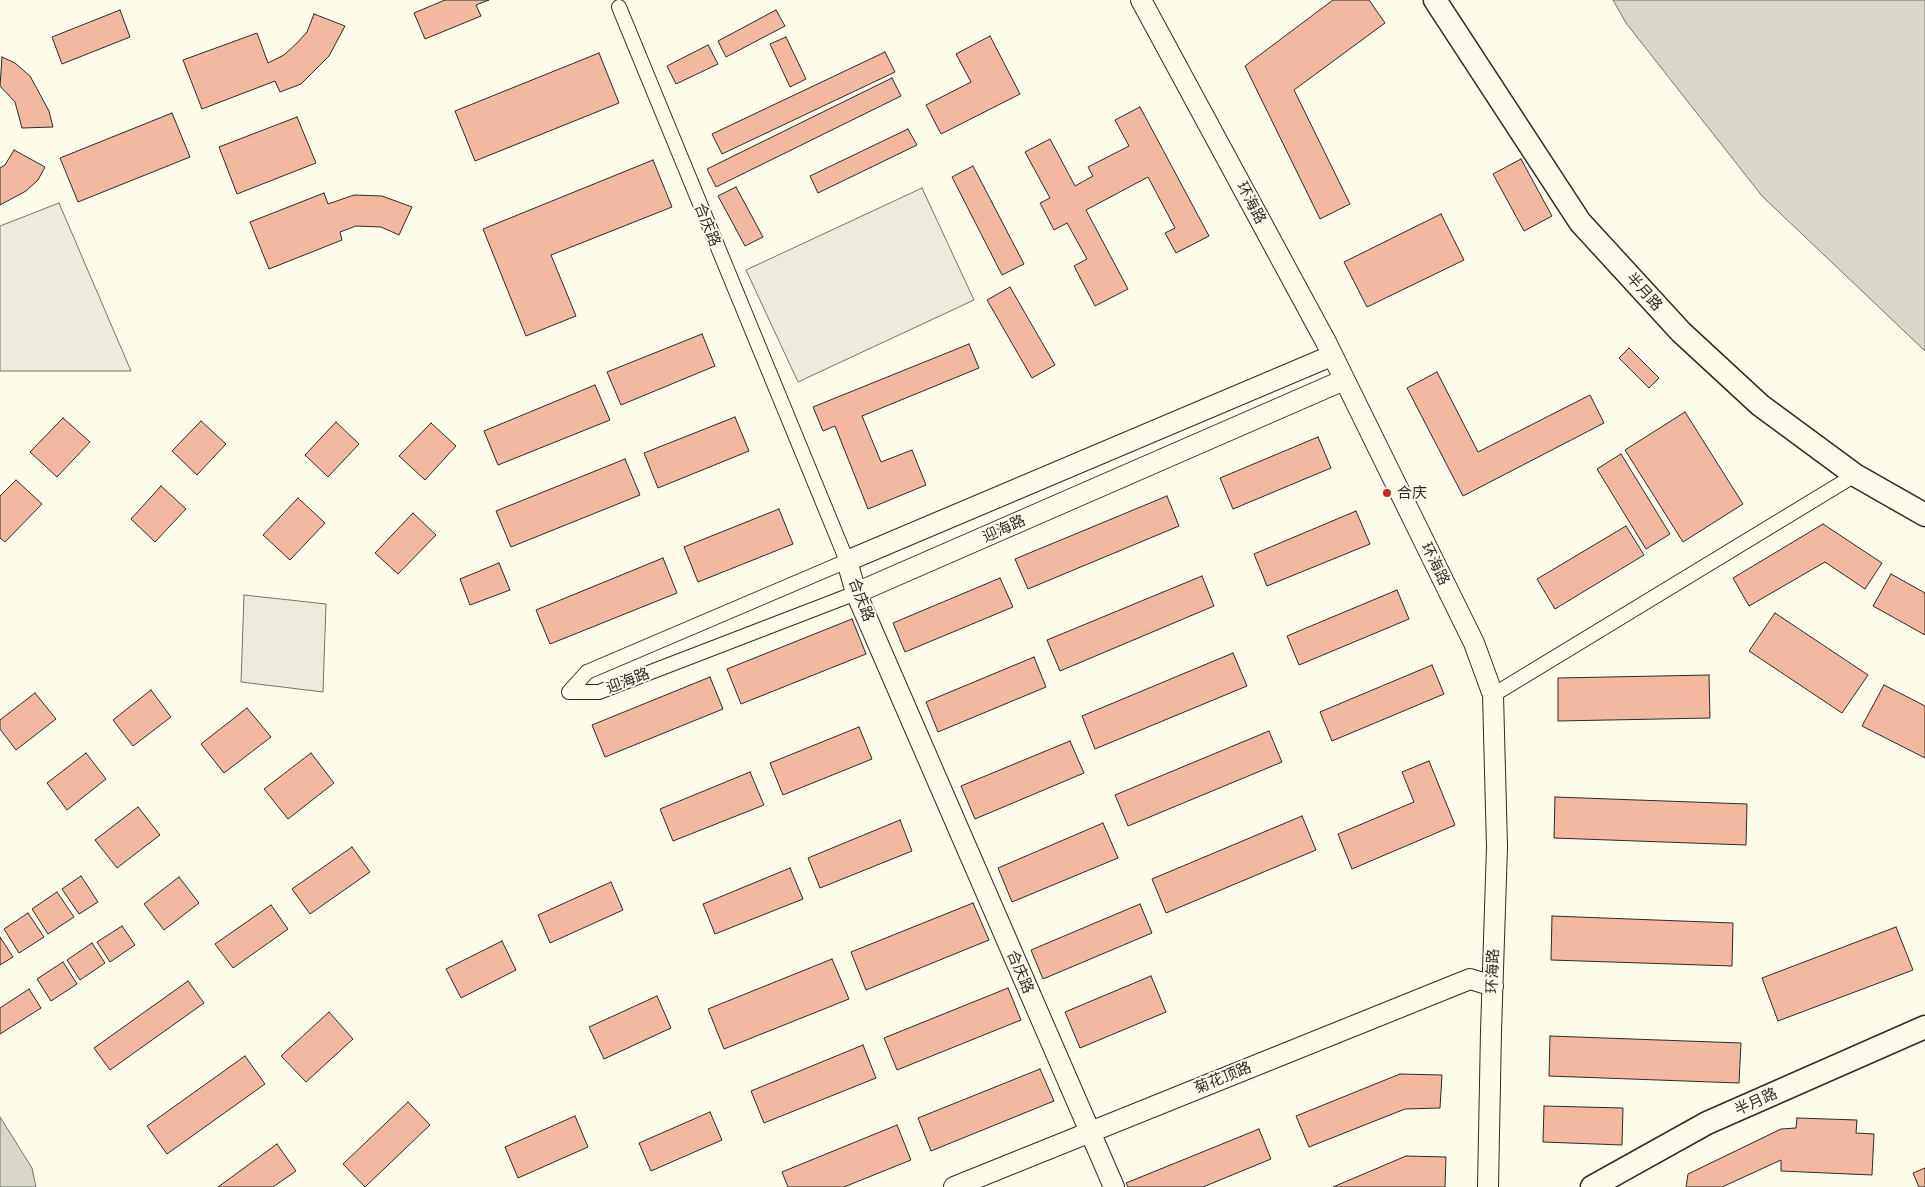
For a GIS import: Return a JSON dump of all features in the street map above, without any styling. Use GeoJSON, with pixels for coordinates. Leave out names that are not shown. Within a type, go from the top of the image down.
{"type":"FeatureCollection","features":[{"type":"Feature","properties":{"kind":"main road","name":"半月路"},"geometry":{"type":"LineString","coordinates":[[1435,0],[1580,222],[1681,332],[1760,405],[1855,475],[1925,515]]}},
{"type":"Feature","properties":{"kind":"main road","name":"半月路"},"geometry":{"type":"LineString","coordinates":[[1592,1187],[1707,1123],[1925,1027]]}},
{"type":"Feature","properties":{"kind":"street","name":"环海路"},"geometry":{"type":"LineString","coordinates":[[1141,0],[1344,380],[1474,644],[1493,695],[1497,847],[1488,1187]]}},
{"type":"Feature","properties":{"kind":"street","name":"合庆路"},"geometry":{"type":"LineString","coordinates":[[619,7],[847,561],[856,593],[1114,1187]]}},
{"type":"Feature","properties":{"kind":"street","name":"迎海路"},"geometry":{"type":"LineString","coordinates":[[1331,356],[587,672],[569,692],[599,692],[856,593],[1344,380]]}},
{"type":"Feature","properties":{"kind":"street"},"geometry":{"type":"LineString","coordinates":[[1493,695],[1855,475]]}},
{"type":"Feature","properties":{"kind":"street","name":"菊花顶路"},"geometry":{"type":"LineString","coordinates":[[954,1187],[1470,979],[1493,986]]}},
{"type":"Feature","properties":{"kind":"shaded area"},"geometry":{"type":"Polygon","coordinates":[[[1613,0],[1925,0],[1925,351],[1762,196],[1626,23],[1613,0]]]}},
{"type":"Feature","properties":{"kind":"shaded area"},"geometry":{"type":"Polygon","coordinates":[[[922,188],[974,300],[798,382],[746,270],[922,188]]]}},
{"type":"Feature","properties":{"kind":"shaded area"},"geometry":{"type":"Polygon","coordinates":[[[59,203],[131,371],[0,371],[0,226],[59,203]]]}},
{"type":"Feature","properties":{"kind":"shaded area"},"geometry":{"type":"Polygon","coordinates":[[[244,595],[326,604],[323,692],[241,682],[244,595]]]}},
{"type":"Feature","properties":{"kind":"shaded area"},"geometry":{"type":"Polygon","coordinates":[[[0,1117],[32,1168],[36,1187],[0,1187],[0,1117]]]}},
{"type":"Feature","properties":{"kind":"building"},"geometry":{"type":"Polygon","coordinates":[[[445,0],[489,0],[476,5],[481,16],[425,39],[414,13],[445,0]]]}},
{"type":"Feature","properties":{"kind":"building"},"geometry":{"type":"Polygon","coordinates":[[[1333,0],[1369,0],[1385,23],[1294,90],[1350,204],[1320,219],[1245,66],[1333,0]]]}},
{"type":"Feature","properties":{"kind":"building"},"geometry":{"type":"Polygon","coordinates":[[[120,10],[130,37],[62,64],[52,37],[120,10]]]}},
{"type":"Feature","properties":{"kind":"building"},"geometry":{"type":"Polygon","coordinates":[[[776,10],[785,26],[726,57],[718,41],[776,10]]]}},
{"type":"Feature","properties":{"kind":"building"},"geometry":{"type":"Polygon","coordinates":[[[314,14],[345,26],[329,56],[301,84],[280,92],[275,81],[202,109],[183,60],[257,33],[268,63],[284,55],[296,44],[307,32],[314,14]]]}},
{"type":"Feature","properties":{"kind":"building"},"geometry":{"type":"Polygon","coordinates":[[[990,36],[1020,94],[941,134],[926,105],[971,82],[956,54],[990,36]]]}},
{"type":"Feature","properties":{"kind":"building"},"geometry":{"type":"Polygon","coordinates":[[[786,37],[806,79],[790,87],[770,44],[786,37]]]}},
{"type":"Feature","properties":{"kind":"building"},"geometry":{"type":"Polygon","coordinates":[[[708,45],[718,64],[676,84],[667,66],[708,45]]]}},
{"type":"Feature","properties":{"kind":"building"},"geometry":{"type":"Polygon","coordinates":[[[885,52],[895,72],[722,154],[712,134],[885,52]]]}},
{"type":"Feature","properties":{"kind":"building"},"geometry":{"type":"Polygon","coordinates":[[[599,53],[619,103],[475,161],[455,111],[599,53]]]}},
{"type":"Feature","properties":{"kind":"building"},"geometry":{"type":"Polygon","coordinates":[[[2,57],[15,63],[30,76],[49,111],[53,127],[22,128],[15,102],[0,86],[2,57]]]}},
{"type":"Feature","properties":{"kind":"building"},"geometry":{"type":"Polygon","coordinates":[[[892,78],[901,96],[716,187],[707,169],[892,78]]]}},
{"type":"Feature","properties":{"kind":"building"},"geometry":{"type":"Polygon","coordinates":[[[1140,107],[1209,236],[1176,253],[1165,233],[1175,228],[1148,177],[1086,210],[1128,289],[1095,306],[1074,266],[1087,259],[1067,223],[1054,230],[1040,203],[1050,198],[1025,152],[1050,139],[1075,186],[1093,176],[1088,167],[1129,146],[1115,120],[1140,107]]]}},
{"type":"Feature","properties":{"kind":"building"},"geometry":{"type":"Polygon","coordinates":[[[172,113],[190,157],[78,202],[60,158],[172,113]]]}},
{"type":"Feature","properties":{"kind":"building"},"geometry":{"type":"Polygon","coordinates":[[[297,117],[316,163],[237,194],[219,147],[297,117]]]}},
{"type":"Feature","properties":{"kind":"building"},"geometry":{"type":"Polygon","coordinates":[[[908,129],[917,145],[818,193],[810,176],[908,129]]]}},
{"type":"Feature","properties":{"kind":"building"},"geometry":{"type":"Polygon","coordinates":[[[14,150],[45,167],[38,180],[26,191],[0,205],[0,168],[5,165],[14,150]]]}},
{"type":"Feature","properties":{"kind":"building"},"geometry":{"type":"Polygon","coordinates":[[[1521,159],[1552,216],[1524,231],[1493,174],[1521,159]]]}},
{"type":"Feature","properties":{"kind":"building"},"geometry":{"type":"Polygon","coordinates":[[[653,160],[672,207],[551,255],[576,316],[526,336],[483,229],[653,160]]]}},
{"type":"Feature","properties":{"kind":"building"},"geometry":{"type":"Polygon","coordinates":[[[973,166],[1024,264],[1002,275],[952,177],[973,166]]]}},
{"type":"Feature","properties":{"kind":"building"},"geometry":{"type":"Polygon","coordinates":[[[736,187],[763,237],[745,246],[718,196],[736,187]]]}},
{"type":"Feature","properties":{"kind":"building"},"geometry":{"type":"Polygon","coordinates":[[[324,193],[328,204],[354,195],[382,196],[412,207],[399,235],[381,227],[356,226],[340,232],[342,240],[269,269],[250,222],[324,193]]]}},
{"type":"Feature","properties":{"kind":"building"},"geometry":{"type":"Polygon","coordinates":[[[1441,214],[1464,260],[1367,307],[1344,262],[1441,214]]]}},
{"type":"Feature","properties":{"kind":"building"},"geometry":{"type":"Polygon","coordinates":[[[1010,287],[1055,365],[1032,378],[987,300],[1010,287]]]}},
{"type":"Feature","properties":{"kind":"building"},"geometry":{"type":"Polygon","coordinates":[[[702,334],[715,366],[621,405],[607,372],[702,334]]]}},
{"type":"Feature","properties":{"kind":"building"},"geometry":{"type":"Polygon","coordinates":[[[969,344],[979,368],[862,416],[881,462],[912,450],[926,485],[868,509],[835,426],[823,431],[813,407],[969,344]]]}},
{"type":"Feature","properties":{"kind":"building"},"geometry":{"type":"Polygon","coordinates":[[[1629,348],[1659,378],[1649,388],[1619,358],[1629,348]]]}},
{"type":"Feature","properties":{"kind":"building"},"geometry":{"type":"Polygon","coordinates":[[[1437,372],[1478,452],[1590,395],[1604,423],[1463,496],[1407,388],[1437,372]]]}},
{"type":"Feature","properties":{"kind":"building"},"geometry":{"type":"Polygon","coordinates":[[[595,385],[610,420],[498,465],[484,431],[595,385]]]}},
{"type":"Feature","properties":{"kind":"building"},"geometry":{"type":"Polygon","coordinates":[[[1685,412],[1743,504],[1683,542],[1625,450],[1685,412]]]}},
{"type":"Feature","properties":{"kind":"building"},"geometry":{"type":"Polygon","coordinates":[[[735,417],[749,451],[658,488],[644,453],[735,417]]]}},
{"type":"Feature","properties":{"kind":"building"},"geometry":{"type":"Polygon","coordinates":[[[63,418],[90,442],[57,477],[30,452],[63,418]]]}},
{"type":"Feature","properties":{"kind":"building"},"geometry":{"type":"Polygon","coordinates":[[[201,421],[226,444],[197,475],[172,451],[201,421]]]}},
{"type":"Feature","properties":{"kind":"building"},"geometry":{"type":"Polygon","coordinates":[[[336,422],[359,444],[328,477],[305,455],[336,422]]]}},
{"type":"Feature","properties":{"kind":"building"},"geometry":{"type":"Polygon","coordinates":[[[431,423],[456,446],[425,480],[399,456],[431,423]]]}},
{"type":"Feature","properties":{"kind":"building"},"geometry":{"type":"Polygon","coordinates":[[[1318,437],[1331,468],[1233,509],[1220,478],[1318,437]]]}},
{"type":"Feature","properties":{"kind":"building"},"geometry":{"type":"Polygon","coordinates":[[[1621,454],[1670,534],[1646,549],[1597,469],[1621,454]]]}},
{"type":"Feature","properties":{"kind":"building"},"geometry":{"type":"Polygon","coordinates":[[[625,459],[640,495],[511,547],[496,511],[625,459]]]}},
{"type":"Feature","properties":{"kind":"building"},"geometry":{"type":"Polygon","coordinates":[[[16,480],[42,504],[5,542],[0,538],[0,496],[16,480]]]}},
{"type":"Feature","properties":{"kind":"building"},"geometry":{"type":"Polygon","coordinates":[[[161,486],[186,509],[155,542],[131,519],[161,486]]]}},
{"type":"Feature","properties":{"kind":"building"},"geometry":{"type":"Polygon","coordinates":[[[1167,496],[1179,526],[1028,589],[1015,559],[1167,496]]]}},
{"type":"Feature","properties":{"kind":"building"},"geometry":{"type":"Polygon","coordinates":[[[298,498],[325,523],[290,560],[263,535],[298,498]]]}},
{"type":"Feature","properties":{"kind":"building"},"geometry":{"type":"Polygon","coordinates":[[[779,509],[793,544],[698,582],[684,547],[779,509]]]}},
{"type":"Feature","properties":{"kind":"building"},"geometry":{"type":"Polygon","coordinates":[[[1356,511],[1370,544],[1267,586],[1254,554],[1356,511]]]}},
{"type":"Feature","properties":{"kind":"building"},"geometry":{"type":"Polygon","coordinates":[[[413,513],[436,535],[398,574],[375,553],[413,513]]]}},
{"type":"Feature","properties":{"kind":"building"},"geometry":{"type":"Polygon","coordinates":[[[1823,524],[1882,563],[1865,589],[1825,562],[1749,606],[1733,578],[1823,524]]]}},
{"type":"Feature","properties":{"kind":"building"},"geometry":{"type":"Polygon","coordinates":[[[1626,526],[1644,555],[1555,609],[1537,579],[1626,526]]]}},
{"type":"Feature","properties":{"kind":"building"},"geometry":{"type":"Polygon","coordinates":[[[663,558],[677,593],[550,644],[536,610],[663,558]]]}},
{"type":"Feature","properties":{"kind":"building"},"geometry":{"type":"Polygon","coordinates":[[[499,563],[510,590],[470,605],[460,579],[499,563]]]}},
{"type":"Feature","properties":{"kind":"building"},"geometry":{"type":"Polygon","coordinates":[[[1891,574],[1925,593],[1925,635],[1873,606],[1891,574]]]}},
{"type":"Feature","properties":{"kind":"building"},"geometry":{"type":"Polygon","coordinates":[[[1202,576],[1214,606],[1060,671],[1047,640],[1202,576]]]}},
{"type":"Feature","properties":{"kind":"building"},"geometry":{"type":"Polygon","coordinates":[[[1000,578],[1013,607],[905,652],[893,623],[1000,578]]]}},
{"type":"Feature","properties":{"kind":"building"},"geometry":{"type":"Polygon","coordinates":[[[1397,590],[1409,619],[1299,665],[1287,636],[1397,590]]]}},
{"type":"Feature","properties":{"kind":"building"},"geometry":{"type":"Polygon","coordinates":[[[1775,613],[1868,675],[1842,713],[1749,651],[1775,613]]]}},
{"type":"Feature","properties":{"kind":"building"},"geometry":{"type":"Polygon","coordinates":[[[852,619],[866,654],[741,704],[727,669],[852,619]]]}},
{"type":"Feature","properties":{"kind":"building"},"geometry":{"type":"Polygon","coordinates":[[[1233,653],[1247,686],[1095,749],[1082,716],[1233,653]]]}},
{"type":"Feature","properties":{"kind":"building"},"geometry":{"type":"Polygon","coordinates":[[[1034,657],[1046,687],[938,732],[926,702],[1034,657]]]}},
{"type":"Feature","properties":{"kind":"building"},"geometry":{"type":"Polygon","coordinates":[[[1432,665],[1444,694],[1332,741],[1320,712],[1432,665]]]}},
{"type":"Feature","properties":{"kind":"building"},"geometry":{"type":"Polygon","coordinates":[[[1709,675],[1710,718],[1558,721],[1558,678],[1709,675]]]}},
{"type":"Feature","properties":{"kind":"building"},"geometry":{"type":"Polygon","coordinates":[[[710,677],[723,709],[605,757],[592,725],[710,677]]]}},
{"type":"Feature","properties":{"kind":"building"},"geometry":{"type":"Polygon","coordinates":[[[1884,685],[1925,706],[1925,758],[1862,726],[1884,685]]]}},
{"type":"Feature","properties":{"kind":"building"},"geometry":{"type":"Polygon","coordinates":[[[151,690],[171,717],[133,746],[113,720],[151,690]]]}},
{"type":"Feature","properties":{"kind":"building"},"geometry":{"type":"Polygon","coordinates":[[[35,693],[56,719],[16,750],[0,729],[0,720],[35,693]]]}},
{"type":"Feature","properties":{"kind":"building"},"geometry":{"type":"Polygon","coordinates":[[[247,708],[271,737],[224,773],[201,744],[247,708]]]}},
{"type":"Feature","properties":{"kind":"building"},"geometry":{"type":"Polygon","coordinates":[[[859,727],[872,759],[783,795],[770,763],[859,727]]]}},
{"type":"Feature","properties":{"kind":"building"},"geometry":{"type":"Polygon","coordinates":[[[1269,731],[1282,762],[1128,826],[1115,795],[1269,731]]]}},
{"type":"Feature","properties":{"kind":"building"},"geometry":{"type":"Polygon","coordinates":[[[1070,741],[1084,773],[975,819],[961,786],[1070,741]]]}},
{"type":"Feature","properties":{"kind":"building"},"geometry":{"type":"Polygon","coordinates":[[[86,753],[106,779],[67,810],[47,783],[86,753]]]}},
{"type":"Feature","properties":{"kind":"building"},"geometry":{"type":"Polygon","coordinates":[[[311,753],[334,783],[288,819],[264,789],[311,753]]]}},
{"type":"Feature","properties":{"kind":"building"},"geometry":{"type":"Polygon","coordinates":[[[1429,761],[1455,825],[1352,869],[1338,834],[1414,802],[1402,772],[1429,761]]]}},
{"type":"Feature","properties":{"kind":"building"},"geometry":{"type":"Polygon","coordinates":[[[750,772],[764,805],[673,841],[660,809],[750,772]]]}},
{"type":"Feature","properties":{"kind":"building"},"geometry":{"type":"Polygon","coordinates":[[[1555,797],[1747,804],[1746,845],[1554,838],[1555,797]]]}},
{"type":"Feature","properties":{"kind":"building"},"geometry":{"type":"Polygon","coordinates":[[[138,807],[160,835],[117,868],[95,840],[138,807]]]}},
{"type":"Feature","properties":{"kind":"building"},"geometry":{"type":"Polygon","coordinates":[[[1302,816],[1316,850],[1166,913],[1152,879],[1302,816]]]}},
{"type":"Feature","properties":{"kind":"building"},"geometry":{"type":"Polygon","coordinates":[[[900,820],[912,851],[820,888],[808,858],[900,820]]]}},
{"type":"Feature","properties":{"kind":"building"},"geometry":{"type":"Polygon","coordinates":[[[1103,823],[1118,858],[1012,902],[998,868],[1103,823]]]}},
{"type":"Feature","properties":{"kind":"building"},"geometry":{"type":"Polygon","coordinates":[[[352,847],[370,872],[310,914],[292,889],[352,847]]]}},
{"type":"Feature","properties":{"kind":"building"},"geometry":{"type":"Polygon","coordinates":[[[790,868],[803,899],[715,934],[703,904],[790,868]]]}},
{"type":"Feature","properties":{"kind":"building"},"geometry":{"type":"Polygon","coordinates":[[[81,876],[98,902],[79,914],[62,889],[81,876]]]}},
{"type":"Feature","properties":{"kind":"building"},"geometry":{"type":"Polygon","coordinates":[[[179,877],[199,903],[164,930],[144,904],[179,877]]]}},
{"type":"Feature","properties":{"kind":"building"},"geometry":{"type":"Polygon","coordinates":[[[611,882],[623,910],[550,943],[538,915],[611,882]]]}},
{"type":"Feature","properties":{"kind":"building"},"geometry":{"type":"Polygon","coordinates":[[[57,892],[74,917],[48,934],[32,909],[57,892]]]}},
{"type":"Feature","properties":{"kind":"building"},"geometry":{"type":"Polygon","coordinates":[[[973,903],[989,940],[866,990],[851,952],[973,903]]]}},
{"type":"Feature","properties":{"kind":"building"},"geometry":{"type":"Polygon","coordinates":[[[1140,904],[1152,933],[1043,979],[1031,950],[1140,904]]]}},
{"type":"Feature","properties":{"kind":"building"},"geometry":{"type":"Polygon","coordinates":[[[271,905],[288,929],[233,968],[215,944],[271,905]]]}},
{"type":"Feature","properties":{"kind":"building"},"geometry":{"type":"Polygon","coordinates":[[[28,913],[44,937],[19,953],[4,929],[28,913]]]}},
{"type":"Feature","properties":{"kind":"building"},"geometry":{"type":"Polygon","coordinates":[[[1552,916],[1733,923],[1732,966],[1551,960],[1552,916]]]}},
{"type":"Feature","properties":{"kind":"building"},"geometry":{"type":"Polygon","coordinates":[[[122,926],[135,945],[110,962],[97,942],[122,926]]]}},
{"type":"Feature","properties":{"kind":"building"},"geometry":{"type":"Polygon","coordinates":[[[1896,927],[1913,970],[1778,1021],[1762,978],[1896,927]]]}},
{"type":"Feature","properties":{"kind":"building"},"geometry":{"type":"Polygon","coordinates":[[[0,937],[13,957],[0,965],[0,937]]]}},
{"type":"Feature","properties":{"kind":"building"},"geometry":{"type":"Polygon","coordinates":[[[502,941],[516,970],[461,998],[446,969],[502,941]]]}},
{"type":"Feature","properties":{"kind":"building"},"geometry":{"type":"Polygon","coordinates":[[[92,943],[105,963],[80,980],[67,960],[92,943]]]}},
{"type":"Feature","properties":{"kind":"building"},"geometry":{"type":"Polygon","coordinates":[[[832,959],[849,999],[724,1049],[708,1009],[832,959]]]}},
{"type":"Feature","properties":{"kind":"building"},"geometry":{"type":"Polygon","coordinates":[[[63,962],[77,984],[51,1001],[37,979],[63,962]]]}},
{"type":"Feature","properties":{"kind":"building"},"geometry":{"type":"Polygon","coordinates":[[[1151,976],[1166,1012],[1080,1048],[1065,1012],[1151,976]]]}},
{"type":"Feature","properties":{"kind":"building"},"geometry":{"type":"Polygon","coordinates":[[[188,981],[204,1003],[110,1070],[94,1048],[188,981]]]}},
{"type":"Feature","properties":{"kind":"building"},"geometry":{"type":"Polygon","coordinates":[[[1008,988],[1021,1020],[897,1070],[884,1038],[1008,988]]]}},
{"type":"Feature","properties":{"kind":"building"},"geometry":{"type":"Polygon","coordinates":[[[29,989],[41,1008],[0,1034],[0,1008],[29,989]]]}},
{"type":"Feature","properties":{"kind":"building"},"geometry":{"type":"Polygon","coordinates":[[[657,996],[671,1028],[604,1059],[589,1027],[657,996]]]}},
{"type":"Feature","properties":{"kind":"building"},"geometry":{"type":"Polygon","coordinates":[[[329,1012],[353,1039],[306,1082],[281,1056],[329,1012]]]}},
{"type":"Feature","properties":{"kind":"building"},"geometry":{"type":"Polygon","coordinates":[[[1550,1036],[1741,1043],[1739,1083],[1549,1076],[1550,1036]]]}},
{"type":"Feature","properties":{"kind":"building"},"geometry":{"type":"Polygon","coordinates":[[[863,1045],[876,1078],[764,1123],[751,1091],[863,1045]]]}},
{"type":"Feature","properties":{"kind":"building"},"geometry":{"type":"Polygon","coordinates":[[[245,1056],[265,1084],[167,1154],[147,1126],[245,1056]]]}},
{"type":"Feature","properties":{"kind":"building"},"geometry":{"type":"Polygon","coordinates":[[[1040,1069],[1054,1101],[931,1151],[918,1118],[1040,1069]]]}},
{"type":"Feature","properties":{"kind":"building"},"geometry":{"type":"Polygon","coordinates":[[[1400,1074],[1442,1075],[1440,1108],[1405,1109],[1309,1147],[1296,1116],[1400,1074]]]}},
{"type":"Feature","properties":{"kind":"building"},"geometry":{"type":"Polygon","coordinates":[[[408,1102],[430,1125],[365,1187],[343,1164],[408,1102]]]}},
{"type":"Feature","properties":{"kind":"building"},"geometry":{"type":"Polygon","coordinates":[[[1544,1106],[1623,1108],[1622,1145],[1543,1142],[1544,1106]]]}},
{"type":"Feature","properties":{"kind":"building"},"geometry":{"type":"Polygon","coordinates":[[[710,1112],[722,1140],[651,1171],[639,1143],[710,1112]]]}},
{"type":"Feature","properties":{"kind":"building"},"geometry":{"type":"Polygon","coordinates":[[[575,1116],[588,1147],[518,1178],[505,1147],[575,1116]]]}},
{"type":"Feature","properties":{"kind":"building"},"geometry":{"type":"Polygon","coordinates":[[[1797,1118],[1857,1120],[1856,1133],[1874,1134],[1872,1175],[1781,1171],[1781,1160],[1722,1187],[1686,1187],[1688,1174],[1781,1129],[1796,1128],[1797,1118]]]}},
{"type":"Feature","properties":{"kind":"building"},"geometry":{"type":"Polygon","coordinates":[[[897,1125],[911,1160],[844,1187],[788,1187],[782,1172],[897,1125]]]}},
{"type":"Feature","properties":{"kind":"building"},"geometry":{"type":"Polygon","coordinates":[[[1259,1129],[1271,1159],[1203,1187],[1128,1187],[1126,1183],[1259,1129]]]}},
{"type":"Feature","properties":{"kind":"building"},"geometry":{"type":"Polygon","coordinates":[[[277,1144],[296,1171],[273,1187],[218,1187],[277,1144]]]}},
{"type":"Feature","properties":{"kind":"building"},"geometry":{"type":"Polygon","coordinates":[[[1406,1156],[1446,1157],[1445,1187],[1333,1187],[1406,1156]]]}},
{"type":"Feature","properties":{"kind":"building"},"geometry":{"type":"Polygon","coordinates":[[[1925,1168],[1925,1187],[1919,1187],[1913,1173],[1925,1168]]]}},
{"type":"Feature","properties":{"kind":"place","name":"合庆"},"geometry":{"type":"Point","coordinates":[1387,493]}}]}
